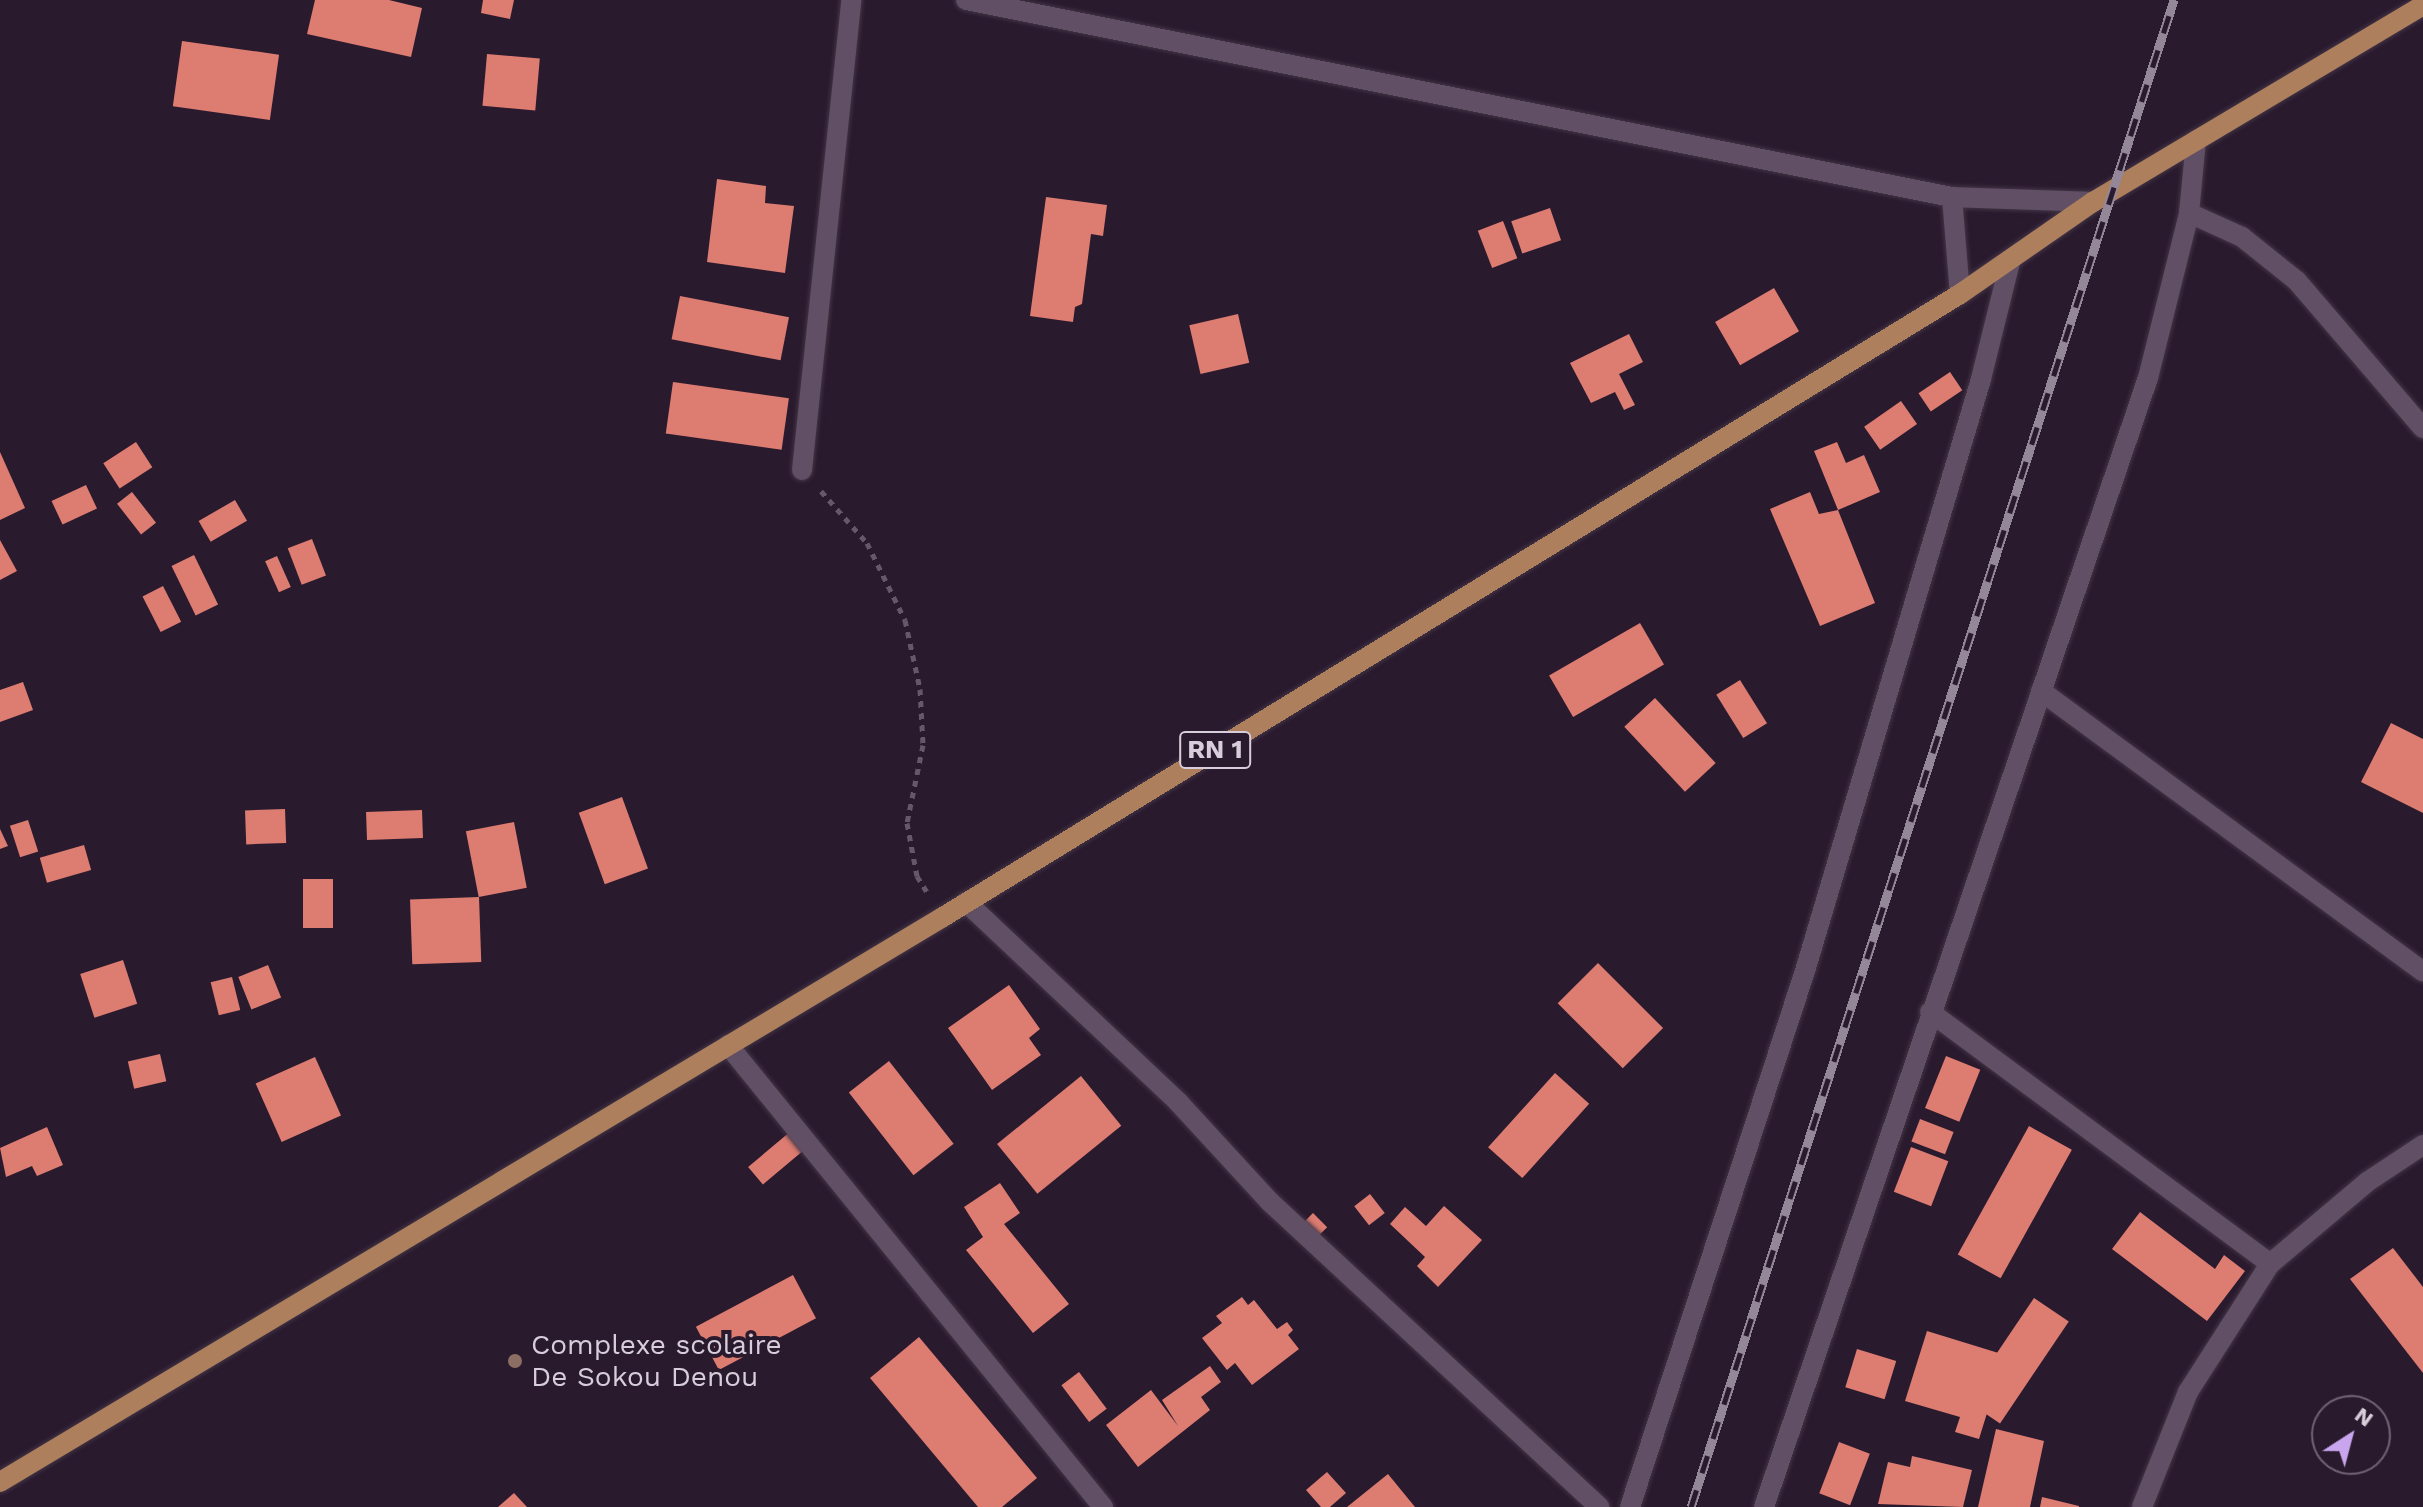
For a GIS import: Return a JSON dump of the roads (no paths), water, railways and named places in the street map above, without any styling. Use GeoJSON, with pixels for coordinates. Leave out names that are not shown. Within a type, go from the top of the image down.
{"type":"FeatureCollection","features":[{"type":"Feature","properties":{"kind":"main road","name":"RN 1"},"geometry":{"type":"LineString","coordinates":[[0,1482],[943,917],[1960,294],[2093,202],[2423,5]]}},
{"type":"Feature","properties":{"kind":"street"},"geometry":{"type":"LineString","coordinates":[[802,470],[851,0]]}},
{"type":"Feature","properties":{"kind":"street"},"geometry":{"type":"LineString","coordinates":[[966,0],[1952,197],[2093,202]]}},
{"type":"Feature","properties":{"kind":"street"},"geometry":{"type":"LineString","coordinates":[[1764,1507],[2148,378],[2189,213],[2196,140]]}},
{"type":"Feature","properties":{"kind":"street"},"geometry":{"type":"LineString","coordinates":[[1952,197],[1960,294]]}},
{"type":"Feature","properties":{"kind":"street"},"geometry":{"type":"LineString","coordinates":[[2189,213],[2242,237],[2297,281],[2423,428]]}},
{"type":"Feature","properties":{"kind":"street"},"geometry":{"type":"LineString","coordinates":[[1630,1507],[1805,971],[1981,379],[2010,262]]}},
{"type":"Feature","properties":{"kind":"street"},"geometry":{"type":"LineString","coordinates":[[2041,691],[2423,972]]}},
{"type":"Feature","properties":{"kind":"street"},"geometry":{"type":"LineString","coordinates":[[966,902],[1179,1103],[1270,1202],[1599,1507]]}},
{"type":"Feature","properties":{"kind":"street"},"geometry":{"type":"LineString","coordinates":[[1930,1012],[2270,1264]]}},
{"type":"Feature","properties":{"kind":"street"},"geometry":{"type":"LineString","coordinates":[[728,1045],[1103,1507]]}},
{"type":"Feature","properties":{"kind":"street"},"geometry":{"type":"LineString","coordinates":[[2142,1507],[2188,1392],[2270,1264],[2367,1182],[2423,1145]]}},
{"type":"Feature","properties":{"kind":"railway"},"geometry":{"type":"LineString","coordinates":[[1691,1507],[2174,0]]}},
{"type":"Feature","properties":{"kind":"place","name":"Complexe scolaire De Sokou Denou"},"geometry":{"type":"Point","coordinates":[515,1361]}}]}
